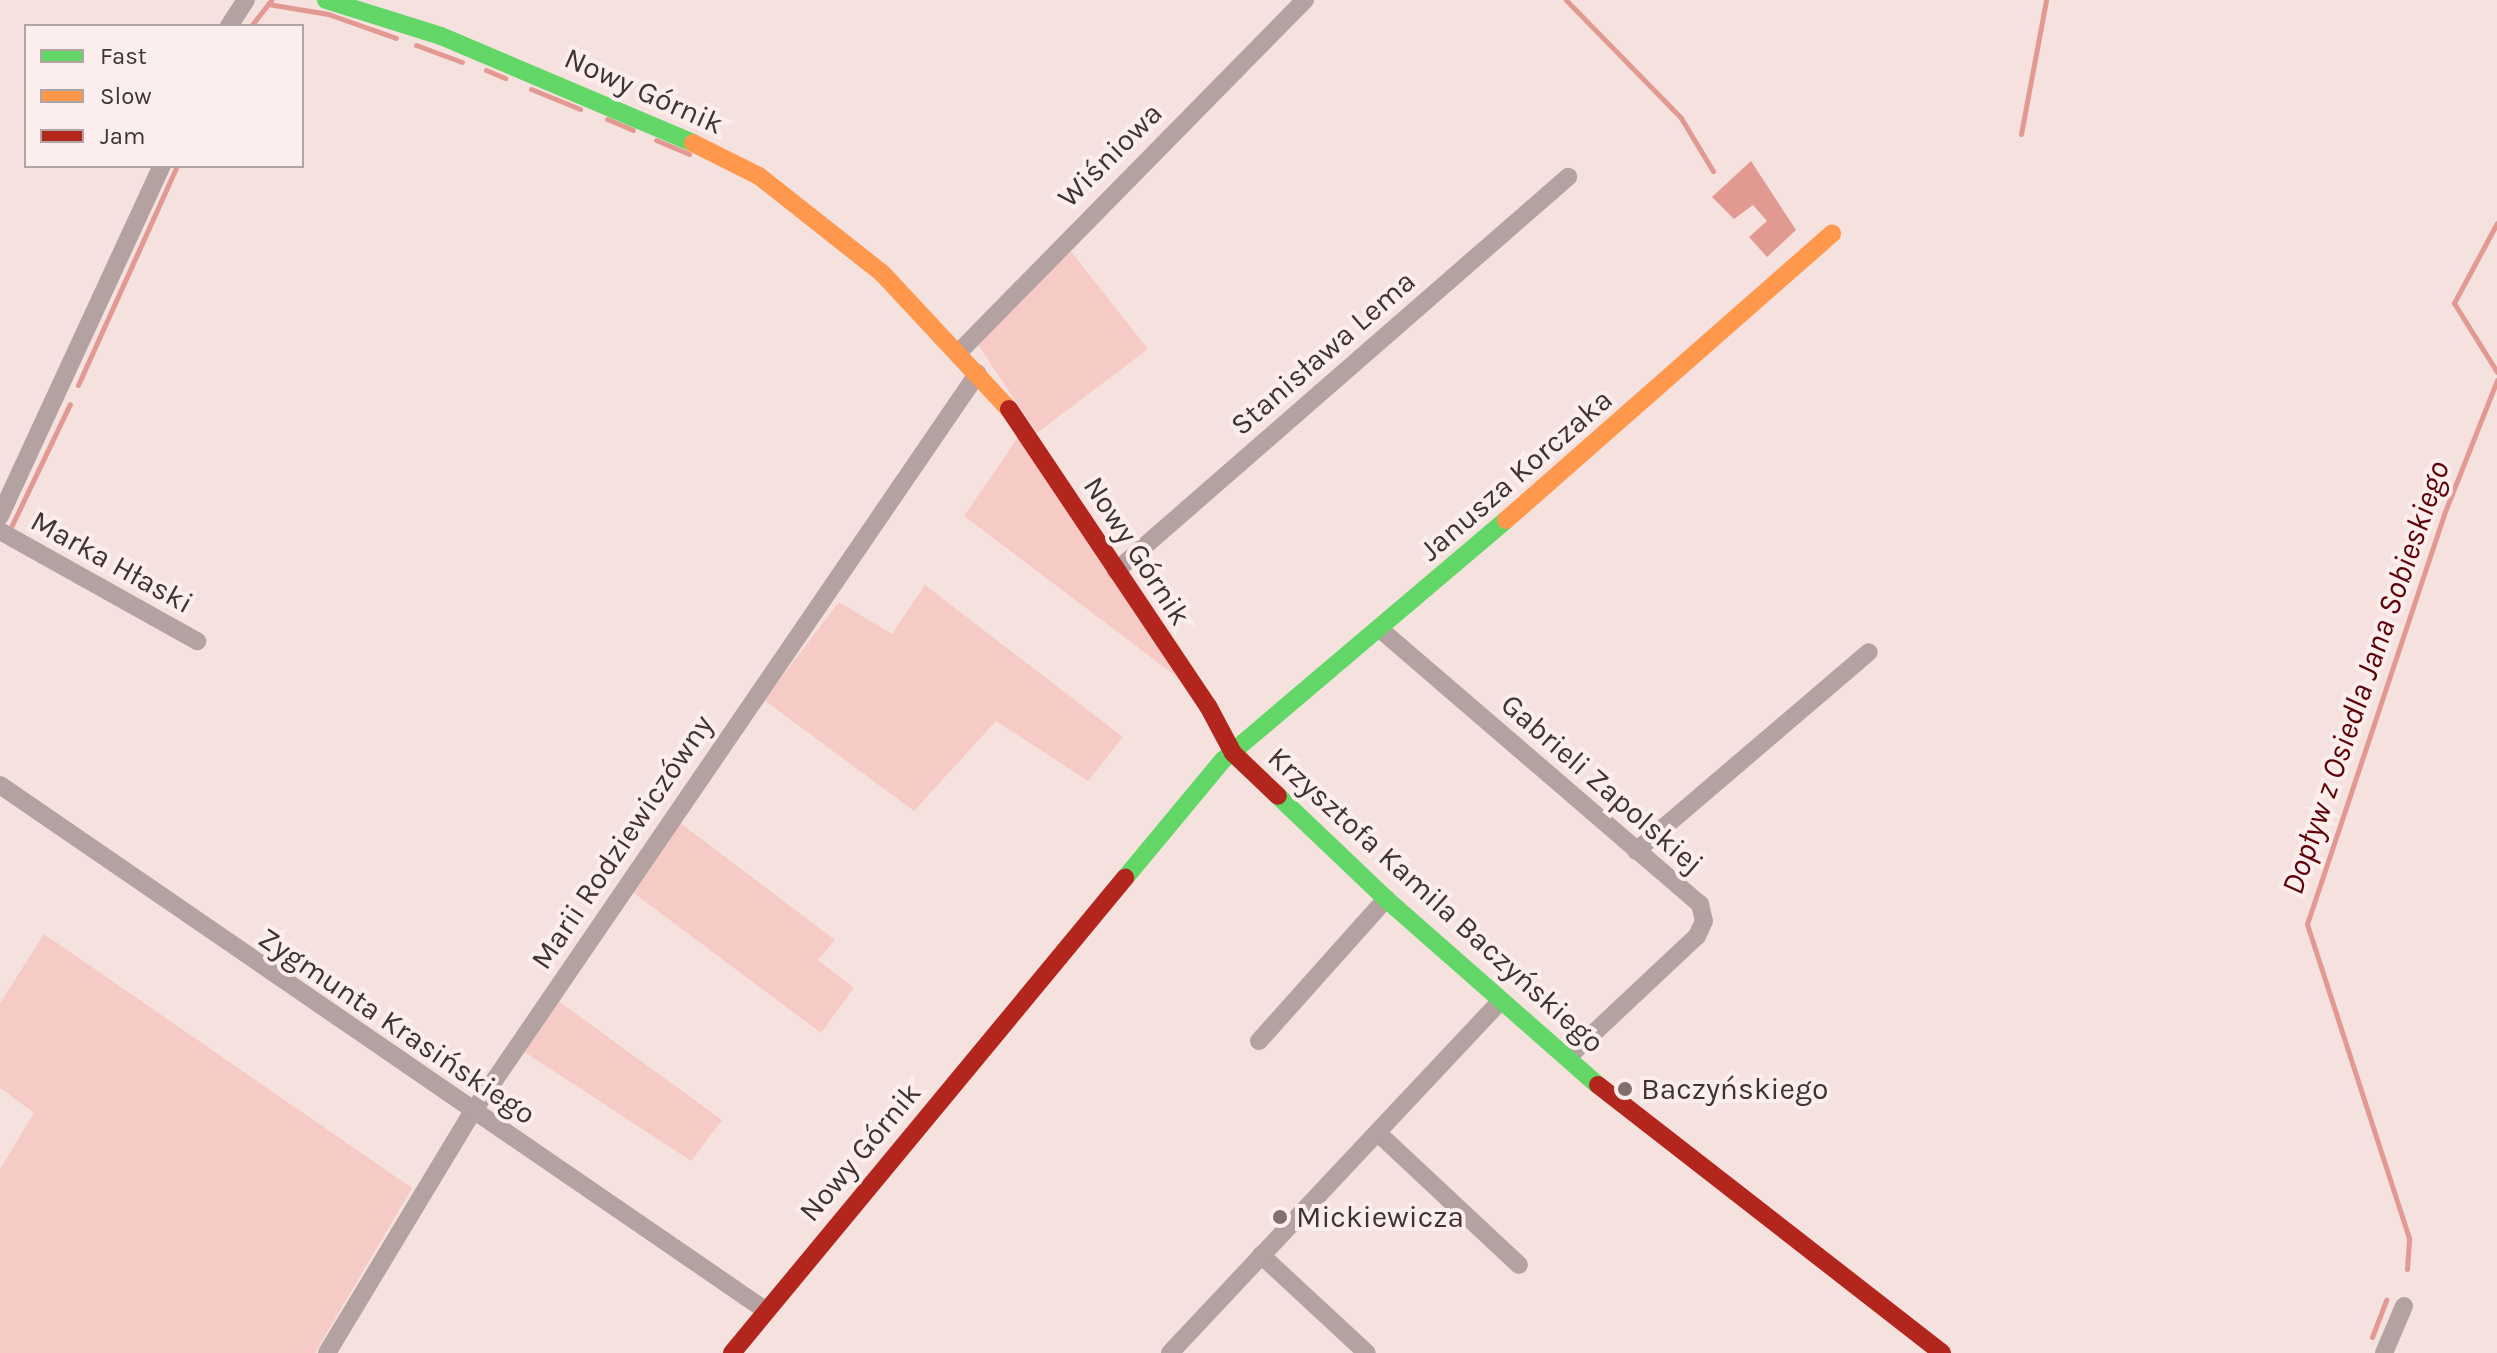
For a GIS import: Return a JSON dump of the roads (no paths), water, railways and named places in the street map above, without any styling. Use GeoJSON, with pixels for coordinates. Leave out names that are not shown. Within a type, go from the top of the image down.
{"type":"FeatureCollection","features":[{"type":"Feature","properties":{"kind":"street"},"geometry":{"type":"LineString","coordinates":[[230,24],[246,0]]}},
{"type":"Feature","properties":{"kind":"street","name":"Nowy Górnik"},"geometry":{"type":"LineString","coordinates":[[326,0],[441,36],[555,81],[759,176],[882,273],[1018,418],[1116,571],[1208,706],[1233,753],[765,1310],[735,1352]]}},
{"type":"Feature","properties":{"kind":"street","name":"Wiśniowa"},"geometry":{"type":"LineString","coordinates":[[959,352],[1305,0]]}},
{"type":"Feature","properties":{"kind":"street"},"geometry":{"type":"LineString","coordinates":[[0,516],[161,168]]}},
{"type":"Feature","properties":{"kind":"street","name":"Stanisława Lema"},"geometry":{"type":"LineString","coordinates":[[1116,571],[1568,177]]}},
{"type":"Feature","properties":{"kind":"street","name":"Janusza Korczaka"},"geometry":{"type":"LineString","coordinates":[[1233,753],[1381,630],[1832,234]]}},
{"type":"Feature","properties":{"kind":"street","name":"Marii Rodziewiczówny"},"geometry":{"type":"LineString","coordinates":[[327,1353],[472,1113],[978,373]]}},
{"type":"Feature","properties":{"kind":"street","name":"Marka Hłaski"},"geometry":{"type":"LineString","coordinates":[[0,531],[197,641]]}},
{"type":"Feature","properties":{"kind":"street","name":"Gabrieli Zapolskiej"},"geometry":{"type":"LineString","coordinates":[[1381,630],[1700,904],[1702,929],[1568,1057]]}},
{"type":"Feature","properties":{"kind":"street"},"geometry":{"type":"LineString","coordinates":[[1636,851],[1869,652]]}},
{"type":"Feature","properties":{"kind":"street","name":"Krzysztofa Kamila Baczyńskiego"},"geometry":{"type":"LineString","coordinates":[[1233,753],[1386,899],[1667,1142],[1942,1353]]}},
{"type":"Feature","properties":{"kind":"street","name":"Zygmunta Krasińskiego"},"geometry":{"type":"LineString","coordinates":[[2,791],[765,1310]]}},
{"type":"Feature","properties":{"kind":"street"},"geometry":{"type":"LineString","coordinates":[[1259,1041],[1386,899]]}},
{"type":"Feature","properties":{"kind":"street"},"geometry":{"type":"LineString","coordinates":[[1170,1353],[1501,1001]]}},
{"type":"Feature","properties":{"kind":"street"},"geometry":{"type":"LineString","coordinates":[[1378,1133],[1519,1265]]}},
{"type":"Feature","properties":{"kind":"street"},"geometry":{"type":"LineString","coordinates":[[1261,1255],[1367,1353]]}},
{"type":"Feature","properties":{"kind":"street"},"geometry":{"type":"LineString","coordinates":[[2384,1353],[2404,1306]]}},
{"type":"Feature","properties":{"kind":"waterway"},"geometry":{"type":"LineString","coordinates":[[253,24],[271,0]]}},
{"type":"Feature","properties":{"kind":"waterway"},"geometry":{"type":"LineString","coordinates":[[1566,0],[1681,118],[1713,171]]}},
{"type":"Feature","properties":{"kind":"waterway"},"geometry":{"type":"LineString","coordinates":[[2021,134],[2046,0]]}},
{"type":"Feature","properties":{"kind":"waterway"},"geometry":{"type":"LineString","coordinates":[[268,4],[328,14],[396,38]]}},
{"type":"Feature","properties":{"kind":"waterway"},"geometry":{"type":"LineString","coordinates":[[416,45],[462,62]]}},
{"type":"Feature","properties":{"kind":"waterway"},"geometry":{"type":"LineString","coordinates":[[486,70],[505,78]]}},
{"type":"Feature","properties":{"kind":"waterway"},"geometry":{"type":"LineString","coordinates":[[531,89],[580,109]]}},
{"type":"Feature","properties":{"kind":"waterway"},"geometry":{"type":"LineString","coordinates":[[607,119],[633,130]]}},
{"type":"Feature","properties":{"kind":"waterway"},"geometry":{"type":"LineString","coordinates":[[656,140],[689,154]]}},
{"type":"Feature","properties":{"kind":"waterway"},"geometry":{"type":"LineString","coordinates":[[78,385],[176,168]]}},
{"type":"Feature","properties":{"kind":"waterway","name":"Dopływ z Osiedla Jana Sobieskiego"},"geometry":{"type":"LineString","coordinates":[[2497,223],[2454,303],[2497,372]]}},
{"type":"Feature","properties":{"kind":"waterway","name":"Dopływ z Osiedla Jana Sobieskiego"},"geometry":{"type":"LineString","coordinates":[[2407,1269],[2409,1238],[2307,924],[2444,514],[2497,380]]}},
{"type":"Feature","properties":{"kind":"waterway"},"geometry":{"type":"LineString","coordinates":[[12,525],[70,404]]}},
{"type":"Feature","properties":{"kind":"waterway","name":"Dopływ z Osiedla Jana Sobieskiego"},"geometry":{"type":"LineString","coordinates":[[2372,1337],[2386,1300]]}},
{"type":"Feature","properties":{"kind":"place","name":"Baczyńskiego"},"geometry":{"type":"Point","coordinates":[1625,1089]}},
{"type":"Feature","properties":{"kind":"place","name":"Mickiewicza"},"geometry":{"type":"Point","coordinates":[1280,1217]}}]}
